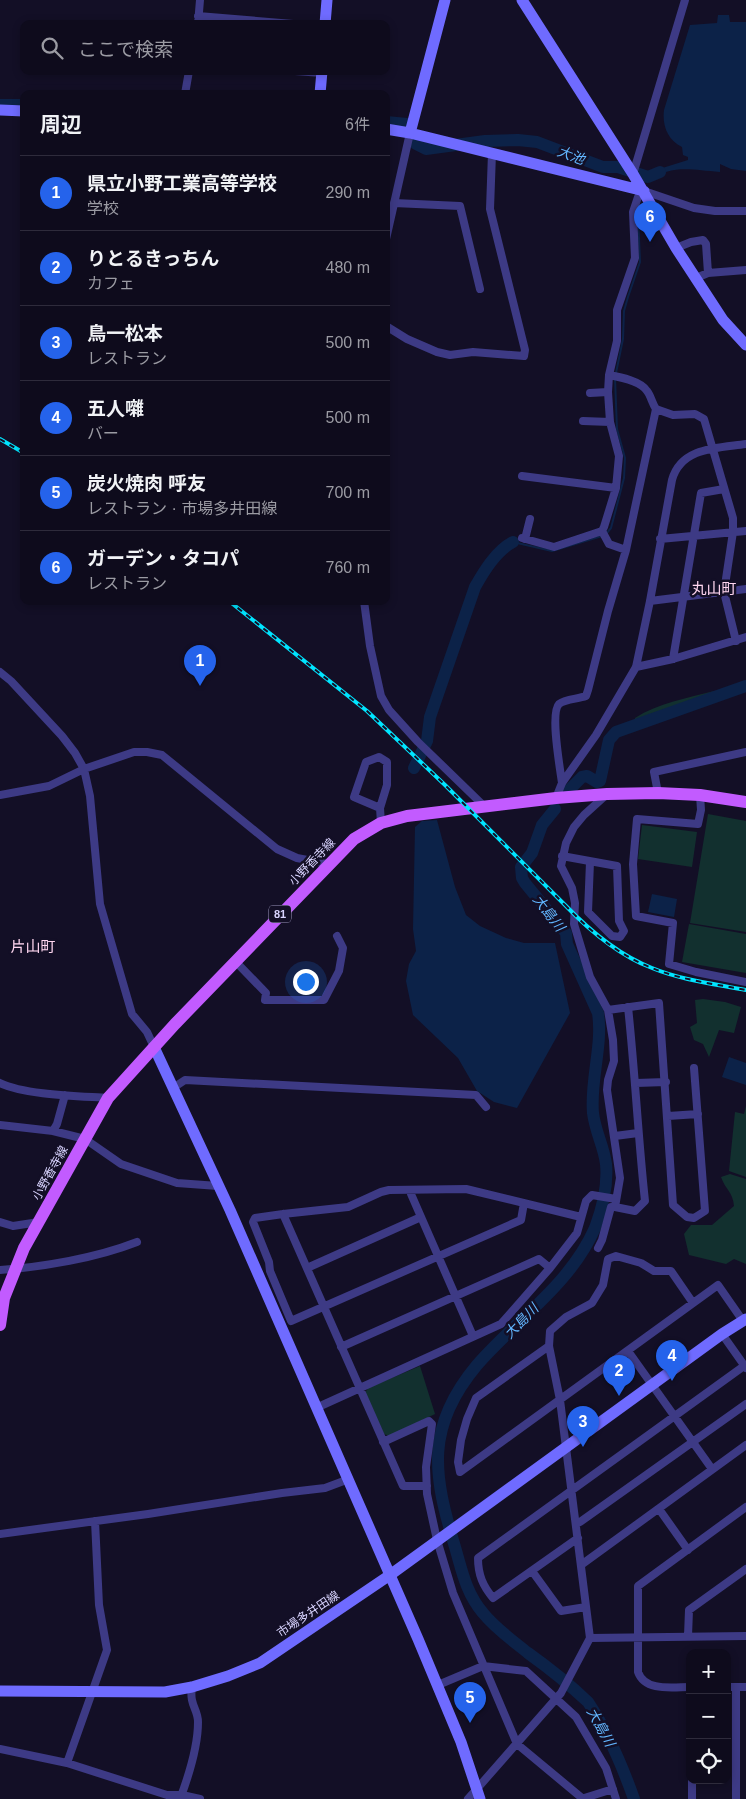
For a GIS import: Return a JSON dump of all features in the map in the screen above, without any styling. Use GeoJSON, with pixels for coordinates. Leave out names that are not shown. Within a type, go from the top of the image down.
{"type":"FeatureCollection","features":[{"type":"Feature","properties":{"kind":"main road","name":"小野香寺線"},"geometry":{"type":"LineString","coordinates":[[0,1325],[4,1298],[15,1269],[108,1098],[154,1047],[354,839],[381,823],[406,816],[556,798],[658,793],[700,795],[746,802]]}},
{"type":"Feature","properties":{"kind":"street"},"geometry":{"type":"LineString","coordinates":[[198,20],[200,0]]}},
{"type":"Feature","properties":{"kind":"street"},"geometry":{"type":"LineString","coordinates":[[325,20],[327,0]]}},
{"type":"Feature","properties":{"kind":"street"},"geometry":{"type":"LineString","coordinates":[[390,221],[410,133],[446,0]]}},
{"type":"Feature","properties":{"kind":"street"},"geometry":{"type":"LineString","coordinates":[[522,0],[644,191],[676,248],[722,320],[746,345]]}},
{"type":"Feature","properties":{"kind":"street"},"geometry":{"type":"LineString","coordinates":[[633,174],[685,0]]}},
{"type":"Feature","properties":{"kind":"street"},"geometry":{"type":"LineString","coordinates":[[186,90],[188,75]]}},
{"type":"Feature","properties":{"kind":"street"},"geometry":{"type":"LineString","coordinates":[[320,90],[322,75]]}},
{"type":"Feature","properties":{"kind":"street"},"geometry":{"type":"LineString","coordinates":[[0,110],[20,111]]}},
{"type":"Feature","properties":{"kind":"street"},"geometry":{"type":"LineString","coordinates":[[390,130],[644,191],[694,208],[715,211],[746,211]]}},
{"type":"Feature","properties":{"kind":"street"},"geometry":{"type":"LineString","coordinates":[[390,328],[407,339],[436,352],[450,355],[473,352],[524,356],[525,350],[490,209],[492,154]]}},
{"type":"Feature","properties":{"kind":"street"},"geometry":{"type":"LineString","coordinates":[[626,550],[609,544],[603,534],[616,488],[619,456],[610,422],[608,392],[613,376],[617,341],[617,310],[635,258],[633,212],[638,197],[644,191]]}},
{"type":"Feature","properties":{"kind":"street"},"geometry":{"type":"LineString","coordinates":[[394,203],[460,206],[480,289]]}},
{"type":"Feature","properties":{"kind":"street"},"geometry":{"type":"LineString","coordinates":[[676,248],[703,240],[706,244],[708,273]]}},
{"type":"Feature","properties":{"kind":"street"},"geometry":{"type":"LineString","coordinates":[[696,278],[708,273],[746,270]]}},
{"type":"Feature","properties":{"kind":"street"},"geometry":{"type":"LineString","coordinates":[[562,783],[555,733],[556,708],[561,702],[586,696],[626,550],[656,409],[647,389],[641,385],[613,376]]}},
{"type":"Feature","properties":{"kind":"street"},"geometry":{"type":"LineString","coordinates":[[590,393],[608,392]]}},
{"type":"Feature","properties":{"kind":"street"},"geometry":{"type":"LineString","coordinates":[[656,409],[673,415],[695,414],[704,419],[733,518],[733,532],[724,592],[736,641]]}},
{"type":"Feature","properties":{"kind":"street"},"geometry":{"type":"LineString","coordinates":[[582,421],[610,422]]}},
{"type":"Feature","properties":{"kind":"street"},"geometry":{"type":"LineString","coordinates":[[556,798],[562,783],[596,735],[636,667],[650,601],[660,539],[676,469],[689,456],[712,449],[746,444]]}},
{"type":"Feature","properties":{"kind":"street"},"geometry":{"type":"LineString","coordinates":[[522,476],[616,488]]}},
{"type":"Feature","properties":{"kind":"street"},"geometry":{"type":"LineString","coordinates":[[673,659],[701,493],[724,489]]}},
{"type":"Feature","properties":{"kind":"street"},"geometry":{"type":"LineString","coordinates":[[530,519],[524,539],[554,548],[603,534]]}},
{"type":"Feature","properties":{"kind":"street"},"geometry":{"type":"LineString","coordinates":[[660,539],[746,531]]}},
{"type":"Feature","properties":{"kind":"street"},"geometry":{"type":"LineString","coordinates":[[650,601],[746,589]]}},
{"type":"Feature","properties":{"kind":"street"},"geometry":{"type":"LineString","coordinates":[[365,605],[370,646],[381,696],[389,710],[418,742],[485,807]]}},
{"type":"Feature","properties":{"kind":"street"},"geometry":{"type":"LineString","coordinates":[[636,667],[673,659],[746,637]]}},
{"type":"Feature","properties":{"kind":"street"},"geometry":{"type":"LineString","coordinates":[[0,672],[11,681],[62,736],[84,769],[90,796],[100,904],[132,1014],[146,1032],[154,1047],[349,1480],[438,1685],[461,1742],[478,1794]]}},
{"type":"Feature","properties":{"kind":"street"},"geometry":{"type":"LineString","coordinates":[[0,795],[49,786],[84,769],[134,752],[147,752],[162,756],[277,849],[297,858],[328,864]]}},
{"type":"Feature","properties":{"kind":"street"},"geometry":{"type":"LineString","coordinates":[[658,793],[654,772],[746,752]]}},
{"type":"Feature","properties":{"kind":"street"},"geometry":{"type":"LineString","coordinates":[[380,808],[354,797],[366,762],[379,757],[387,762],[387,785],[380,808],[381,823]]}},
{"type":"Feature","properties":{"kind":"street"},"geometry":{"type":"LineString","coordinates":[[598,1248],[611,1207],[615,1203],[620,1178],[607,1090],[614,1061],[613,1040],[608,1010],[590,976],[574,924],[575,903],[572,888],[561,866],[566,843],[574,827],[607,794]]}},
{"type":"Feature","properties":{"kind":"street"},"geometry":{"type":"LineString","coordinates":[[700,795],[702,810],[698,824],[637,819],[633,864],[636,916],[673,923],[669,964],[696,972],[746,982]]}},
{"type":"Feature","properties":{"kind":"street"},"geometry":{"type":"LineString","coordinates":[[562,856],[617,866],[619,921],[624,931],[620,937],[612,936],[588,912],[590,862]]}},
{"type":"Feature","properties":{"kind":"street"},"geometry":{"type":"LineString","coordinates":[[236,962],[266,993],[265,1000],[324,1000],[339,971],[343,948],[337,936]]}},
{"type":"Feature","properties":{"kind":"street"},"geometry":{"type":"LineString","coordinates":[[608,1010],[659,1003],[674,1206],[687,1217],[694,1218],[705,1211],[694,1068]]}},
{"type":"Feature","properties":{"kind":"street"},"geometry":{"type":"LineString","coordinates":[[316,1408],[501,1324],[550,1268],[576,1233],[586,1201],[592,1195],[635,1211],[645,1201],[628,1007]]}},
{"type":"Feature","properties":{"kind":"street"},"geometry":{"type":"LineString","coordinates":[[173,1088],[186,1080],[476,1095],[486,1107]]}},
{"type":"Feature","properties":{"kind":"street"},"geometry":{"type":"LineString","coordinates":[[0,1082],[17,1089],[108,1098]]}},
{"type":"Feature","properties":{"kind":"street"},"geometry":{"type":"LineString","coordinates":[[636,1083],[666,1082]]}},
{"type":"Feature","properties":{"kind":"street"},"geometry":{"type":"LineString","coordinates":[[53,1131],[57,1124],[65,1095]]}},
{"type":"Feature","properties":{"kind":"street"},"geometry":{"type":"LineString","coordinates":[[668,1116],[698,1114]]}},
{"type":"Feature","properties":{"kind":"street"},"geometry":{"type":"LineString","coordinates":[[0,1125],[53,1131],[85,1139],[121,1164],[177,1183],[218,1186]]}},
{"type":"Feature","properties":{"kind":"street"},"geometry":{"type":"LineString","coordinates":[[615,1136],[638,1133]]}},
{"type":"Feature","properties":{"kind":"street"},"geometry":{"type":"LineString","coordinates":[[524,1203],[521,1220],[291,1321],[270,1271],[269,1262],[253,1222],[255,1218],[348,1207],[381,1192],[466,1189],[524,1203],[581,1217]]}},
{"type":"Feature","properties":{"kind":"street"},"geometry":{"type":"LineString","coordinates":[[412,1190],[411,1194],[473,1336]]}},
{"type":"Feature","properties":{"kind":"street"},"geometry":{"type":"LineString","coordinates":[[283,1214],[403,1486],[427,1486]]}},
{"type":"Feature","properties":{"kind":"street"},"geometry":{"type":"LineString","coordinates":[[307,1268],[421,1217]]}},
{"type":"Feature","properties":{"kind":"street"},"geometry":{"type":"LineString","coordinates":[[0,1222],[13,1226],[39,1222]]}},
{"type":"Feature","properties":{"kind":"street"},"geometry":{"type":"LineString","coordinates":[[0,1270],[15,1269],[115,1250],[137,1242]]}},
{"type":"Feature","properties":{"kind":"street"},"geometry":{"type":"LineString","coordinates":[[468,1799],[478,1794],[517,1744],[559,1696],[590,1638],[560,1400],[549,1346],[550,1331],[566,1317],[592,1303],[603,1285],[608,1259],[616,1256],[641,1263],[654,1271],[671,1271],[693,1304]]}},
{"type":"Feature","properties":{"kind":"street"},"geometry":{"type":"LineString","coordinates":[[342,1347],[539,1259],[550,1268]]}},
{"type":"Feature","properties":{"kind":"street"},"geometry":{"type":"LineString","coordinates":[[549,1346],[476,1398],[466,1419],[461,1440],[458,1462],[460,1472],[718,1285],[744,1320]]}},
{"type":"Feature","properties":{"kind":"street","name":"市場多井田線"},"geometry":{"type":"LineString","coordinates":[[0,1691],[164,1692],[192,1687],[228,1676],[260,1663],[390,1575],[744,1320]]}},
{"type":"Feature","properties":{"kind":"street"},"geometry":{"type":"LineString","coordinates":[[578,1538],[494,1598],[485,1587],[478,1571],[478,1558],[745,1367],[722,1334]]}},
{"type":"Feature","properties":{"kind":"street"},"geometry":{"type":"LineString","coordinates":[[628,1351],[712,1469]]}},
{"type":"Feature","properties":{"kind":"street"},"geometry":{"type":"LineString","coordinates":[[576,1523],[746,1404]]}},
{"type":"Feature","properties":{"kind":"street"},"geometry":{"type":"LineString","coordinates":[[383,1442],[429,1421],[432,1424],[426,1467],[427,1486],[453,1593],[517,1744],[582,1798],[613,1789]]}},
{"type":"Feature","properties":{"kind":"street"},"geometry":{"type":"LineString","coordinates":[[581,1565],[746,1445]]}},
{"type":"Feature","properties":{"kind":"street"},"geometry":{"type":"LineString","coordinates":[[0,1534],[325,1488],[349,1480]]}},
{"type":"Feature","properties":{"kind":"street"},"geometry":{"type":"LineString","coordinates":[[686,1687],[656,1688],[640,1677],[638,1672],[638,1586],[746,1508]]}},
{"type":"Feature","properties":{"kind":"street"},"geometry":{"type":"LineString","coordinates":[[658,1509],[688,1550]]}},
{"type":"Feature","properties":{"kind":"street"},"geometry":{"type":"LineString","coordinates":[[67,1762],[108,1650],[99,1606],[94,1521]]}},
{"type":"Feature","properties":{"kind":"street"},"geometry":{"type":"LineString","coordinates":[[688,1636],[689,1610],[746,1569]]}},
{"type":"Feature","properties":{"kind":"street"},"geometry":{"type":"LineString","coordinates":[[532,1571],[561,1611],[586,1607]]}},
{"type":"Feature","properties":{"kind":"street"},"geometry":{"type":"LineString","coordinates":[[590,1638],[746,1636]]}},
{"type":"Feature","properties":{"kind":"street"},"geometry":{"type":"LineString","coordinates":[[438,1685],[483,1666],[526,1671],[559,1696],[576,1717],[606,1768],[616,1799]]}},
{"type":"Feature","properties":{"kind":"street"},"geometry":{"type":"LineString","coordinates":[[736,1686],[736,1799]]}},
{"type":"Feature","properties":{"kind":"street"},"geometry":{"type":"LineString","coordinates":[[731,1687],[746,1686]]}},
{"type":"Feature","properties":{"kind":"street"},"geometry":{"type":"LineString","coordinates":[[181,1797],[194,1755],[198,1720],[190,1697],[192,1687]]}},
{"type":"Feature","properties":{"kind":"street"},"geometry":{"type":"LineString","coordinates":[[0,1749],[67,1762],[167,1795],[200,1799]]}},
{"type":"Feature","properties":{"kind":"street"},"geometry":{"type":"LineString","coordinates":[[692,1784],[692,1799]]}},
{"type":"Feature","properties":{"kind":"green space"},"geometry":{"type":"Polygon","coordinates":[[[714,691],[692,703],[634,723],[635,718],[653,708],[714,691]]]}},
{"type":"Feature","properties":{"kind":"green space"},"geometry":{"type":"Polygon","coordinates":[[[708,814],[746,821],[746,932],[690,923],[708,814]]]}},
{"type":"Feature","properties":{"kind":"green space"},"geometry":{"type":"Polygon","coordinates":[[[642,825],[697,832],[692,867],[638,859],[642,825]]]}},
{"type":"Feature","properties":{"kind":"green space"},"geometry":{"type":"Polygon","coordinates":[[[689,924],[746,934],[746,973],[682,962],[689,924]]]}},
{"type":"Feature","properties":{"kind":"green space"},"geometry":{"type":"Polygon","coordinates":[[[703,999],[725,1002],[741,1007],[734,1033],[719,1030],[709,1057],[703,1044],[694,1040],[690,1027],[697,1023],[695,1000],[703,999]]]}},
{"type":"Feature","properties":{"kind":"green space"},"geometry":{"type":"Polygon","coordinates":[[[746,1106],[746,1177],[729,1171],[735,1112],[744,1114],[746,1106]]]}},
{"type":"Feature","properties":{"kind":"green space"},"geometry":{"type":"Polygon","coordinates":[[[730,1174],[746,1179],[746,1264],[734,1259],[726,1264],[689,1255],[684,1234],[691,1225],[712,1225],[734,1206],[732,1197],[721,1177],[730,1174]]]}},
{"type":"Feature","properties":{"kind":"green space"},"geometry":{"type":"Polygon","coordinates":[[[420,1366],[435,1414],[389,1436],[384,1434],[365,1393],[368,1388],[420,1366]]]}},
{"type":"Feature","properties":{"kind":"water"},"geometry":{"type":"Polygon","coordinates":[[[718,15],[729,15],[730,22],[746,22],[746,171],[731,169],[720,164],[720,172],[682,169],[665,172],[647,181],[645,177],[656,170],[688,160],[688,157],[683,155],[682,147],[673,141],[667,132],[664,122],[664,110],[690,25],[717,23],[718,15]]]}},
{"type":"Feature","properties":{"kind":"water"},"geometry":{"type":"Polygon","coordinates":[[[437,820],[455,887],[466,915],[480,926],[506,938],[524,943],[555,943],[570,1013],[517,1108],[494,1102],[477,1091],[458,1058],[413,1015],[406,981],[409,964],[416,951],[413,929],[415,827],[422,821],[437,820]]]}},
{"type":"Feature","properties":{"kind":"water"},"geometry":{"type":"Polygon","coordinates":[[[652,894],[677,899],[674,917],[648,912],[652,894]]]}},
{"type":"Feature","properties":{"kind":"water"},"geometry":{"type":"Polygon","coordinates":[[[729,1057],[746,1063],[746,1085],[722,1077],[729,1057]]]}},
{"type":"Feature","properties":{"kind":"waterway","name":"大池"},"geometry":{"type":"LineString","coordinates":[[0,105],[20,105]]}},
{"type":"Feature","properties":{"kind":"waterway","name":"大池"},"geometry":{"type":"LineString","coordinates":[[390,122],[407,124],[416,144],[426,149],[485,141],[518,140],[537,142],[603,167],[618,167],[648,177],[660,172]]}},
{"type":"Feature","properties":{"kind":"waterway"},"geometry":{"type":"LineString","coordinates":[[616,373],[623,339],[624,311],[640,262],[639,204]]}},
{"type":"Feature","properties":{"kind":"waterway"},"geometry":{"type":"LineString","coordinates":[[606,534],[611,528],[624,478],[625,458],[617,429],[615,378]]}},
{"type":"Feature","properties":{"kind":"waterway"},"geometry":{"type":"LineString","coordinates":[[513,542],[552,551],[602,536]]}},
{"type":"Feature","properties":{"kind":"waterway"},"geometry":{"type":"LineString","coordinates":[[414,768],[427,741],[430,717],[475,587],[486,568],[496,556],[513,542]]}},
{"type":"Feature","properties":{"kind":"waterway","name":"大島川"},"geometry":{"type":"LineString","coordinates":[[566,793],[582,777],[587,776],[597,782],[600,781],[609,740],[616,732],[746,686]]}},
{"type":"Feature","properties":{"kind":"waterway","name":"大島川"},"geometry":{"type":"LineString","coordinates":[[555,809],[542,825],[532,853],[521,867],[522,878],[566,933],[567,944],[598,1013],[599,1037],[593,1088],[593,1113],[606,1164],[604,1196],[595,1228],[572,1267],[542,1301],[477,1365],[460,1388],[449,1409],[441,1431],[438,1452],[439,1474],[447,1521],[462,1573],[472,1598],[488,1619],[499,1629],[559,1676],[588,1702],[614,1749],[634,1799]]}},
{"type":"Feature","properties":{"kind":"railway"},"geometry":{"type":"LineString","coordinates":[[0,439],[20,451]]}},
{"type":"Feature","properties":{"kind":"railway"},"geometry":{"type":"LineString","coordinates":[[234,605],[367,711],[445,785],[570,910]]}},
{"type":"Feature","properties":{"kind":"railway"},"geometry":{"type":"LineString","coordinates":[[565,905],[605,941],[640,963],[675,976],[746,990]]}},
{"type":"Feature","properties":{"kind":"place","name":"ガーデン・タコパ"},"geometry":{"type":"Point","coordinates":[650,242]}},
{"type":"Feature","properties":{"kind":"place","name":"県立小野工業高等学校"},"geometry":{"type":"Point","coordinates":[200,686]}},
{"type":"Feature","properties":{"kind":"place","name":"五人囃"},"geometry":{"type":"Point","coordinates":[672,1381]}},
{"type":"Feature","properties":{"kind":"place","name":"りとるきっちん"},"geometry":{"type":"Point","coordinates":[619,1396]}},
{"type":"Feature","properties":{"kind":"place","name":"鳥一松本"},"geometry":{"type":"Point","coordinates":[583,1447]}},
{"type":"Feature","properties":{"kind":"place","name":"炭火焼肉 呼友"},"geometry":{"type":"Point","coordinates":[470,1723]}},
{"type":"Feature","properties":{"kind":"district","name":"丸山町"},"geometry":{"type":"Point","coordinates":[714,589]}},
{"type":"Feature","properties":{"kind":"district","name":"片山町"},"geometry":{"type":"Point","coordinates":[33,947]}}]}
